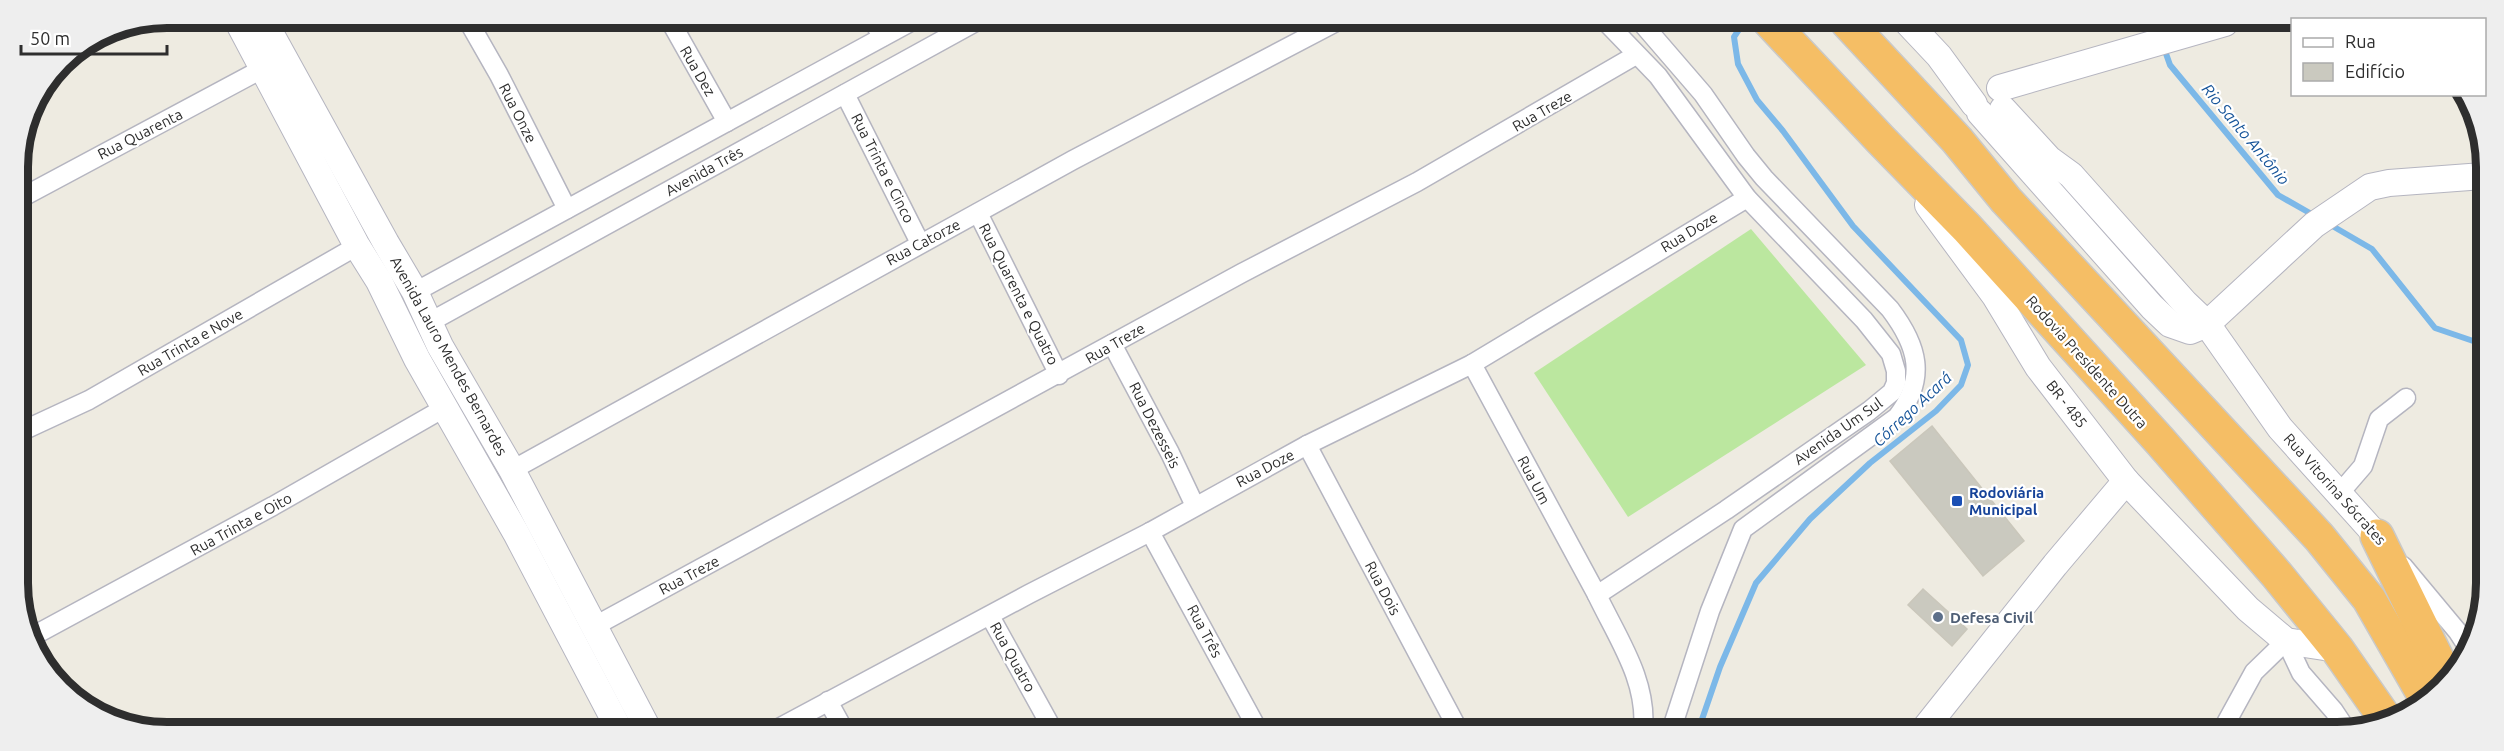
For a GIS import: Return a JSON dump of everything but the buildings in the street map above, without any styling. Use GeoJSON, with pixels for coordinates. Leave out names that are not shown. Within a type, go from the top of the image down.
{"type":"FeatureCollection","features":[{"type":"Feature","properties":{"kind":"highway","name":"Rodovia Presidente Dutra"},"geometry":{"type":"LineString","coordinates":[[1776,28],[1967,228],[2160,441],[2277,575],[2337,649],[2383,715]]}},
{"type":"Feature","properties":{"kind":"highway"},"geometry":{"type":"LineString","coordinates":[[1853,28],[1957,140],[2006,200],[2319,537],[2368,599],[2423,693]]}},
{"type":"Feature","properties":{"kind":"highway"},"geometry":{"type":"LineString","coordinates":[[2378,536],[2444,672]]}},
{"type":"Feature","properties":{"kind":"street","name":"Rua Catorze"},"geometry":{"type":"LineString","coordinates":[[512,470],[920,243],[1324,28]]}},
{"type":"Feature","properties":{"kind":"street","name":"Avenida Um Sul"},"geometry":{"type":"LineString","coordinates":[[1597,596],[1876,406],[1892,392],[1896,383],[1896,371],[1891,354],[1870,327],[1816,267],[1747,198],[1658,76],[1611,28]]}},
{"type":"Feature","properties":{"kind":"street","name":"Avenida Um Sul"},"geometry":{"type":"LineString","coordinates":[[1646,28],[1703,94],[1764,178],[1890,309],[1905,329],[1917,366],[1915,381],[1906,406],[1897,417],[1743,529]]}},
{"type":"Feature","properties":{"kind":"street"},"geometry":{"type":"LineString","coordinates":[[1913,28],[1939,56],[1995,97],[2169,324],[2190,331],[2206,324],[2314,225],[2370,187],[2399,182],[2476,176]]}},
{"type":"Feature","properties":{"kind":"street"},"geometry":{"type":"LineString","coordinates":[[1995,97],[2144,45],[2207,28]]}},
{"type":"Feature","properties":{"kind":"street","name":"Avenida Lauro Mendes Bernardes"},"geometry":{"type":"LineString","coordinates":[[242,29],[262,69],[380,234],[415,292],[440,346],[512,470],[547,565],[615,722]]}},
{"type":"Feature","properties":{"kind":"street","name":"Avenida Lauro Mendes Bernardes"},"geometry":{"type":"LineString","coordinates":[[267,29],[328,163],[357,246],[391,306],[417,359],[547,565],[593,627],[644,722]]}},
{"type":"Feature","properties":{"kind":"street","name":"Rua Onze"},"geometry":{"type":"LineString","coordinates":[[473,29],[499,75],[567,209]]}},
{"type":"Feature","properties":{"kind":"street","name":"Rua Dez"},"geometry":{"type":"LineString","coordinates":[[674,29],[727,122]]}},
{"type":"Feature","properties":{"kind":"street"},"geometry":{"type":"LineString","coordinates":[[878,29],[882,37]]}},
{"type":"Feature","properties":{"kind":"street"},"geometry":{"type":"LineString","coordinates":[[391,306],[898,29]]}},
{"type":"Feature","properties":{"kind":"street","name":"Avenida Três"},"geometry":{"type":"LineString","coordinates":[[430,322],[963,29]]}},
{"type":"Feature","properties":{"kind":"street","name":"Rua Treze"},"geometry":{"type":"LineString","coordinates":[[593,627],[1059,375],[1242,273],[1418,182],[1636,56]]}},
{"type":"Feature","properties":{"kind":"street","name":"Rua Quarenta"},"geometry":{"type":"LineString","coordinates":[[29,194],[262,69]]}},
{"type":"Feature","properties":{"kind":"street"},"geometry":{"type":"LineString","coordinates":[[781,92],[797,120]]}},
{"type":"Feature","properties":{"kind":"street","name":"Rua Trinta e Cinco"},"geometry":{"type":"LineString","coordinates":[[844,94],[920,243]]}},
{"type":"Feature","properties":{"kind":"street","name":"BR - 485"},"geometry":{"type":"LineString","coordinates":[[1881,140],[1995,296],[2038,367],[2126,481],[2248,609],[2286,641]]}},
{"type":"Feature","properties":{"kind":"street"},"geometry":{"type":"LineString","coordinates":[[635,172],[652,200]]}},
{"type":"Feature","properties":{"kind":"street","name":"Rua Doze"},"geometry":{"type":"LineString","coordinates":[[790,722],[1150,532],[1307,445],[1472,363],[1747,198]]}},
{"type":"Feature","properties":{"kind":"street","name":"Rua Quarenta e Quatro"},"geometry":{"type":"LineString","coordinates":[[978,213],[1059,375]]}},
{"type":"Feature","properties":{"kind":"street"},"geometry":{"type":"LineString","coordinates":[[503,244],[519,274]]}},
{"type":"Feature","properties":{"kind":"street","name":"Rua Trinta e Nove"},"geometry":{"type":"LineString","coordinates":[[28,428],[89,400],[357,246]]}},
{"type":"Feature","properties":{"kind":"street","name":"Rua Vitorina Sócrates"},"geometry":{"type":"LineString","coordinates":[[2206,324],[2237,365],[2265,409],[2338,495],[2378,536],[2433,601],[2463,641]]}},
{"type":"Feature","properties":{"kind":"street","name":"Rua Dezesseis"},"geometry":{"type":"LineString","coordinates":[[1112,344],[1170,453],[1195,506]]}},
{"type":"Feature","properties":{"kind":"street"},"geometry":{"type":"LineString","coordinates":[[417,359],[440,346]]}},
{"type":"Feature","properties":{"kind":"street","name":"Rua Um"},"geometry":{"type":"LineString","coordinates":[[1472,363],[1597,596]]}},
{"type":"Feature","properties":{"kind":"street"},"geometry":{"type":"LineString","coordinates":[[2338,495],[2362,466],[2379,419],[2406,398]]}},
{"type":"Feature","properties":{"kind":"street","name":"Rua Trinta e Oito"},"geometry":{"type":"LineString","coordinates":[[38,633],[273,506],[446,407]]}},
{"type":"Feature","properties":{"kind":"street","name":"Rua Dois"},"geometry":{"type":"LineString","coordinates":[[1307,445],[1454,722]]}},
{"type":"Feature","properties":{"kind":"street"},"geometry":{"type":"LineString","coordinates":[[1930,722],[2055,565],[2126,481]]}},
{"type":"Feature","properties":{"kind":"street"},"geometry":{"type":"LineString","coordinates":[[1674,722],[1710,611],[1743,529],[1726,510]]}},
{"type":"Feature","properties":{"kind":"street","name":"Rua Três"},"geometry":{"type":"LineString","coordinates":[[1150,532],[1254,722]]}},
{"type":"Feature","properties":{"kind":"street"},"geometry":{"type":"LineString","coordinates":[[1597,596],[1638,677],[1643,722]]}},
{"type":"Feature","properties":{"kind":"street","name":"Rua Quatro"},"geometry":{"type":"LineString","coordinates":[[990,616],[1049,722]]}},
{"type":"Feature","properties":{"kind":"street"},"geometry":{"type":"LineString","coordinates":[[2286,641],[2337,649]]}},
{"type":"Feature","properties":{"kind":"street"},"geometry":{"type":"LineString","coordinates":[[2286,641],[2301,673],[2341,722]]}},
{"type":"Feature","properties":{"kind":"street"},"geometry":{"type":"LineString","coordinates":[[2226,722],[2254,672],[2286,641]]}},
{"type":"Feature","properties":{"kind":"street"},"geometry":{"type":"LineString","coordinates":[[828,701],[840,722]]}},
{"type":"Feature","properties":{"kind":"street"},"geometry":{"type":"LineString","coordinates":[[616,722],[635,705]]}},
{"type":"Feature","properties":{"kind":"green space"},"geometry":{"type":"Polygon","coordinates":[[[1751,229],[1866,365],[1628,517],[1534,373],[1751,229]]]}},
{"type":"Feature","properties":{"kind":"waterway","name":"Córrego Acará"},"geometry":{"type":"LineString","coordinates":[[1701,722],[1720,667],[1756,583],[1810,519],[1870,463],[1936,411],[1961,385],[1968,365],[1961,340],[1853,226],[1783,131],[1757,100],[1738,64],[1734,37],[1740,28]]}},
{"type":"Feature","properties":{"kind":"waterway","name":"Rio Santo Antônio"},"geometry":{"type":"LineString","coordinates":[[2158,28],[2160,35]]}},
{"type":"Feature","properties":{"kind":"waterway","name":"Rio Santo Antônio"},"geometry":{"type":"LineString","coordinates":[[2164,48],[2170,65],[2278,195],[2315,216]]}},
{"type":"Feature","properties":{"kind":"waterway","name":"Rio Santo Antônio"},"geometry":{"type":"LineString","coordinates":[[2329,224],[2372,249],[2435,328],[2476,342]]}},
{"type":"Feature","properties":{"kind":"place","name":"Rodoviária Municipal"},"geometry":{"type":"Point","coordinates":[1957,501]}},
{"type":"Feature","properties":{"kind":"place","name":"Defesa Civil"},"geometry":{"type":"Point","coordinates":[1938,617]}}]}
